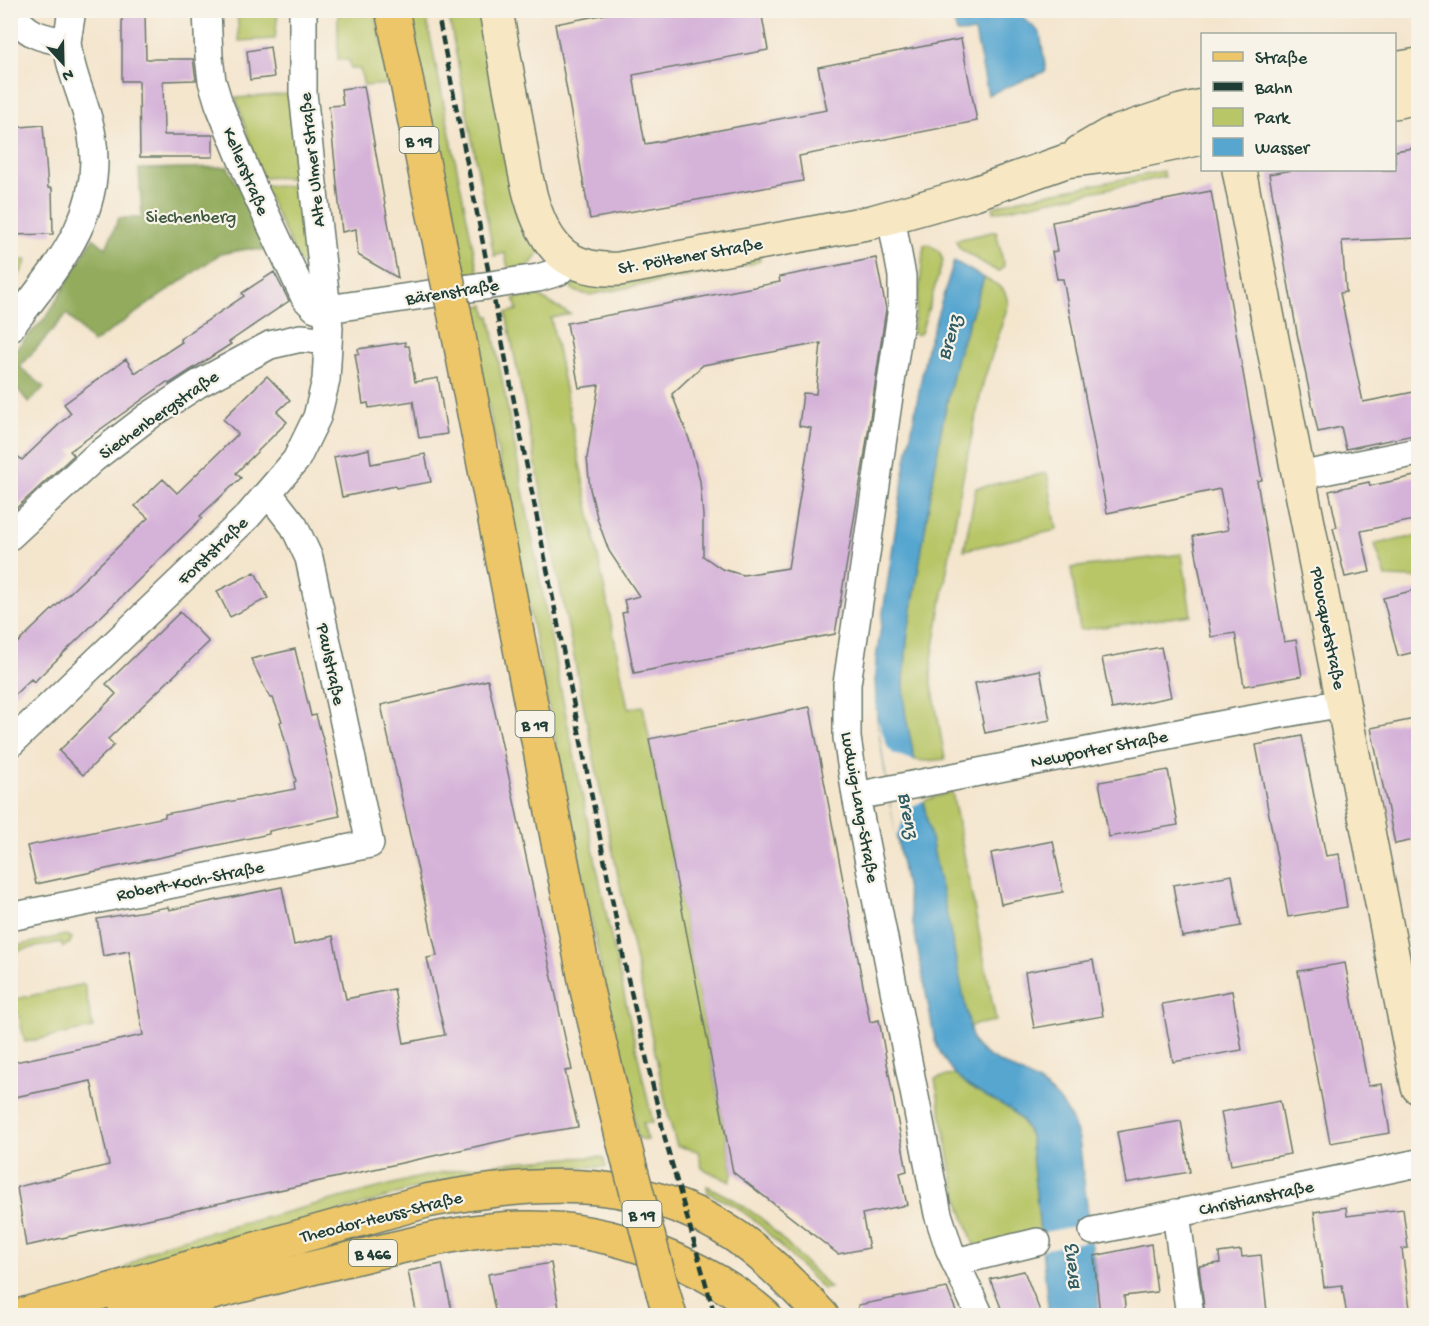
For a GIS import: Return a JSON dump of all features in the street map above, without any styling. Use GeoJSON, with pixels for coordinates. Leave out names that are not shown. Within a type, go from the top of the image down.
{"type":"FeatureCollection","features":[{"type":"Feature","properties":{"kind":"main road","name":"B 19"},"geometry":{"type":"LineString","coordinates":[[392,10],[446,269],[587,990],[666,1304]]}},
{"type":"Feature","properties":{"kind":"main road","name":"Theodor-Heuss-Straße"},"geometry":{"type":"LineString","coordinates":[[18,1316],[426,1202],[470,1193],[552,1186],[590,1186],[631,1192],[657,1199],[723,1228],[752,1247],[779,1271],[822,1316]]}},
{"type":"Feature","properties":{"kind":"main road","name":"Theodor-Heuss-Straße"},"geometry":{"type":"LineString","coordinates":[[123,1316],[413,1244],[489,1230],[530,1228],[565,1229],[662,1255],[723,1284],[765,1316]]}},
{"type":"Feature","properties":{"kind":"street"},"geometry":{"type":"LineString","coordinates":[[10,328],[74,240],[85,217],[92,189],[94,158],[92,134],[68,57],[67,42],[72,10]]}},
{"type":"Feature","properties":{"kind":"street","name":"Kellerstraße"},"geometry":{"type":"LineString","coordinates":[[207,10],[212,81],[228,127],[257,196],[305,298],[315,309],[328,310]]}},
{"type":"Feature","properties":{"kind":"street","name":"Alte Ulmer Straße"},"geometry":{"type":"LineString","coordinates":[[303,10],[303,93],[328,310]]}},
{"type":"Feature","properties":{"kind":"street","name":"St. Pöltener Straße"},"geometry":{"type":"LineString","coordinates":[[496,10],[526,172],[537,216],[546,236],[557,250],[583,266],[599,270],[619,269],[891,217],[975,193],[1066,161],[1109,135],[1201,106]]}},
{"type":"Feature","properties":{"kind":"street"},"geometry":{"type":"LineString","coordinates":[[10,11],[27,31],[47,40],[67,42]]}},
{"type":"Feature","properties":{"kind":"street"},"geometry":{"type":"LineString","coordinates":[[1396,69],[1419,65]]}},
{"type":"Feature","properties":{"kind":"street"},"geometry":{"type":"LineString","coordinates":[[1396,102],[1419,97]]}},
{"type":"Feature","properties":{"kind":"street","name":"St. Pöltener Straße"},"geometry":{"type":"LineString","coordinates":[[1066,161],[1130,153],[1201,138]]}},
{"type":"Feature","properties":{"kind":"street","name":"Ploucquetstraße"},"geometry":{"type":"LineString","coordinates":[[1239,171],[1419,1087]]}},
{"type":"Feature","properties":{"kind":"street","name":"Ludwig-Lang-Straße"},"geometry":{"type":"LineString","coordinates":[[891,217],[902,276],[902,307],[847,684],[848,738],[856,796],[938,1214],[955,1262],[980,1316]]}},
{"type":"Feature","properties":{"kind":"street","name":"Bärenstraße"},"geometry":{"type":"LineString","coordinates":[[328,310],[538,278],[558,272],[571,260]]}},
{"type":"Feature","properties":{"kind":"street","name":"Forststraße"},"geometry":{"type":"LineString","coordinates":[[10,744],[248,516],[296,460],[317,417],[326,380],[328,310]]}},
{"type":"Feature","properties":{"kind":"street","name":"Siechenbergstraße"},"geometry":{"type":"LineString","coordinates":[[10,536],[93,459],[149,416],[198,384],[270,345],[301,338],[328,341]]}},
{"type":"Feature","properties":{"kind":"street"},"geometry":{"type":"LineString","coordinates":[[1299,476],[1419,452]]}},
{"type":"Feature","properties":{"kind":"street","name":"Paulstraße"},"geometry":{"type":"LineString","coordinates":[[269,494],[294,526],[309,558],[370,844]]}},
{"type":"Feature","properties":{"kind":"street","name":"Newporter Straße"},"geometry":{"type":"LineString","coordinates":[[856,796],[1343,703]]}},
{"type":"Feature","properties":{"kind":"street","name":"Robert-Koch-Straße"},"geometry":{"type":"LineString","coordinates":[[10,916],[370,844]]}},
{"type":"Feature","properties":{"kind":"street","name":"Christianstraße"},"geometry":{"type":"LineString","coordinates":[[1093,1231],[1419,1163]]}},
{"type":"Feature","properties":{"kind":"street"},"geometry":{"type":"LineString","coordinates":[[1176,1213],[1190,1316]]}},
{"type":"Feature","properties":{"kind":"street"},"geometry":{"type":"LineString","coordinates":[[955,1262],[1037,1242]]}},
{"type":"Feature","properties":{"kind":"green space"},"geometry":{"type":"Polygon","coordinates":[[[237,11],[278,11],[275,39],[239,41],[237,11]]]}},
{"type":"Feature","properties":{"kind":"green space"},"geometry":{"type":"Polygon","coordinates":[[[338,11],[375,11],[391,84],[364,86],[360,69],[351,69],[349,60],[338,60],[338,11]]]}},
{"type":"Feature","properties":{"kind":"green space"},"geometry":{"type":"Polygon","coordinates":[[[410,11],[425,11],[479,277],[467,280],[463,266],[459,266],[410,11]]]}},
{"type":"Feature","properties":{"kind":"green space"},"geometry":{"type":"Polygon","coordinates":[[[448,11],[487,11],[540,252],[527,268],[509,272],[505,253],[494,256],[448,11]]]}},
{"type":"Feature","properties":{"kind":"green space"},"geometry":{"type":"Polygon","coordinates":[[[290,94],[298,178],[261,177],[236,98],[290,94]]]}},
{"type":"Feature","properties":{"kind":"green space","name":"Siechenberg"},"geometry":{"type":"Polygon","coordinates":[[[228,167],[236,184],[244,182],[276,251],[248,249],[220,254],[93,343],[67,314],[20,367],[44,387],[29,403],[11,381],[10,355],[48,315],[93,238],[106,248],[119,218],[142,218],[139,169],[228,167]]]}},
{"type":"Feature","properties":{"kind":"green space"},"geometry":{"type":"Polygon","coordinates":[[[1163,171],[1165,177],[994,212],[993,207],[1020,199],[1163,171]]]}},
{"type":"Feature","properties":{"kind":"green space"},"geometry":{"type":"Polygon","coordinates":[[[263,185],[299,187],[309,260],[306,264],[299,262],[263,185]]]}},
{"type":"Feature","properties":{"kind":"green space"},"geometry":{"type":"Polygon","coordinates":[[[996,231],[1004,266],[998,272],[959,248],[956,240],[996,231]]]}},
{"type":"Feature","properties":{"kind":"green space"},"geometry":{"type":"Polygon","coordinates":[[[929,244],[939,251],[943,260],[921,333],[917,335],[912,333],[924,245],[929,244]]]}},
{"type":"Feature","properties":{"kind":"green space"},"geometry":{"type":"Polygon","coordinates":[[[760,255],[760,261],[748,265],[589,295],[571,288],[572,284],[604,287],[760,255]]]}},
{"type":"Feature","properties":{"kind":"green space"},"geometry":{"type":"Polygon","coordinates":[[[10,260],[27,260],[13,288],[11,288],[10,260]]]}},
{"type":"Feature","properties":{"kind":"green space"},"geometry":{"type":"Polygon","coordinates":[[[984,278],[1003,290],[1008,305],[983,383],[961,487],[932,659],[931,678],[945,759],[914,760],[905,712],[904,680],[907,640],[942,425],[957,357],[984,278]]]}},
{"type":"Feature","properties":{"kind":"green space"},"geometry":{"type":"Polygon","coordinates":[[[536,295],[570,314],[551,318],[628,708],[643,706],[733,1172],[730,1182],[702,1168],[698,1151],[677,1146],[669,1119],[604,809],[506,313],[517,310],[514,298],[536,295]]]}},
{"type":"Feature","properties":{"kind":"green space"},"geometry":{"type":"Polygon","coordinates":[[[485,305],[487,316],[490,316],[558,676],[610,932],[653,1123],[643,1123],[647,1140],[638,1138],[611,1018],[469,308],[485,305]]]}},
{"type":"Feature","properties":{"kind":"green space"},"geometry":{"type":"Polygon","coordinates":[[[1047,473],[1057,530],[964,550],[976,488],[1047,473]]]}},
{"type":"Feature","properties":{"kind":"green space"},"geometry":{"type":"Polygon","coordinates":[[[1418,536],[1418,578],[1386,577],[1375,544],[1418,536]]]}},
{"type":"Feature","properties":{"kind":"green space"},"geometry":{"type":"Polygon","coordinates":[[[1182,554],[1191,615],[1080,630],[1071,568],[1182,554]]]}},
{"type":"Feature","properties":{"kind":"green space"},"geometry":{"type":"Polygon","coordinates":[[[952,792],[996,1021],[969,1026],[922,801],[952,792]]]}},
{"type":"Feature","properties":{"kind":"green space"},"geometry":{"type":"Polygon","coordinates":[[[65,935],[72,938],[70,943],[63,947],[61,942],[11,952],[11,947],[65,935]]]}},
{"type":"Feature","properties":{"kind":"green space"},"geometry":{"type":"Polygon","coordinates":[[[84,984],[93,1028],[25,1042],[18,1012],[11,1013],[11,1000],[84,984]]]}},
{"type":"Feature","properties":{"kind":"green space"},"geometry":{"type":"Polygon","coordinates":[[[955,1074],[974,1090],[1018,1115],[1030,1136],[1040,1233],[975,1248],[953,1178],[935,1079],[955,1074]]]}},
{"type":"Feature","properties":{"kind":"green space"},"geometry":{"type":"Polygon","coordinates":[[[603,1157],[606,1167],[504,1171],[416,1188],[98,1286],[147,1253],[168,1243],[412,1179],[459,1169],[507,1163],[603,1157]]]}},
{"type":"Feature","properties":{"kind":"green space"},"geometry":{"type":"Polygon","coordinates":[[[707,1186],[736,1201],[762,1219],[830,1288],[823,1289],[758,1223],[735,1206],[708,1193],[707,1186]]]}},
{"type":"Feature","properties":{"kind":"water"},"geometry":{"type":"Polygon","coordinates":[[[951,11],[1016,11],[1040,33],[1046,71],[988,95],[975,32],[957,33],[951,11]]]}},
{"type":"Feature","properties":{"kind":"water","name":"Brenz"},"geometry":{"type":"Polygon","coordinates":[[[954,261],[984,278],[957,357],[942,425],[907,640],[904,680],[905,712],[973,1042],[986,1055],[1051,1092],[1059,1100],[1073,1123],[1079,1139],[1100,1315],[1049,1315],[1030,1136],[1020,1118],[1013,1112],[973,1089],[955,1074],[935,1041],[888,790],[877,718],[876,659],[905,466],[927,348],[954,261]]]}},
{"type":"Feature","properties":{"kind":"pier"},"geometry":{"type":"Polygon","coordinates":[[[948,10],[993,10],[993,11],[950,17],[948,10]]]}},
{"type":"Feature","properties":{"kind":"pier"},"geometry":{"type":"Polygon","coordinates":[[[877,718],[888,748],[894,754],[917,761],[925,800],[915,805],[906,814],[896,838],[877,718]]]}},
{"type":"Feature","properties":{"kind":"pier"},"geometry":{"type":"Polygon","coordinates":[[[1090,1223],[1092,1240],[1042,1250],[1040,1233],[1090,1223]]]}},
{"type":"Feature","properties":{"kind":"building"},"geometry":{"type":"Polygon","coordinates":[[[627,10],[761,10],[768,50],[633,75],[645,144],[827,110],[818,67],[961,39],[977,121],[799,156],[803,181],[590,219],[555,24],[627,10]]]}},
{"type":"Feature","properties":{"kind":"building"},"geometry":{"type":"Polygon","coordinates":[[[145,14],[146,59],[193,59],[196,80],[163,81],[164,135],[213,135],[213,157],[140,157],[139,81],[122,81],[122,15],[145,14]]]}},
{"type":"Feature","properties":{"kind":"building"},"geometry":{"type":"Polygon","coordinates":[[[270,47],[274,77],[250,80],[247,51],[270,47]]]}},
{"type":"Feature","properties":{"kind":"building"},"geometry":{"type":"Polygon","coordinates":[[[364,86],[398,278],[358,255],[356,229],[342,232],[329,106],[343,105],[341,89],[364,86]]]}},
{"type":"Feature","properties":{"kind":"building"},"geometry":{"type":"Polygon","coordinates":[[[43,125],[48,188],[52,188],[53,234],[10,235],[10,128],[43,125]]]}},
{"type":"Feature","properties":{"kind":"building"},"geometry":{"type":"Polygon","coordinates":[[[1419,147],[1419,238],[1342,241],[1346,292],[1340,293],[1363,402],[1419,391],[1419,434],[1346,449],[1341,427],[1318,432],[1297,333],[1269,174],[1287,171],[1396,171],[1396,151],[1419,147]]]}},
{"type":"Feature","properties":{"kind":"building"},"geometry":{"type":"Polygon","coordinates":[[[1211,191],[1262,480],[1257,481],[1284,642],[1296,640],[1302,676],[1244,686],[1235,633],[1211,637],[1193,536],[1228,530],[1220,489],[1107,513],[1063,279],[1057,279],[1052,252],[1057,251],[1052,222],[1211,191]]]}},
{"type":"Feature","properties":{"kind":"building"},"geometry":{"type":"Polygon","coordinates":[[[876,258],[886,309],[835,634],[634,673],[622,613],[627,612],[624,600],[639,596],[609,551],[590,489],[587,458],[599,385],[579,388],[567,323],[780,282],[779,277],[876,258]],[[821,343],[703,365],[672,394],[689,439],[700,481],[703,556],[722,569],[743,575],[788,568],[811,428],[799,426],[803,393],[816,394],[821,343]]]}},
{"type":"Feature","properties":{"kind":"building"},"geometry":{"type":"Polygon","coordinates":[[[274,272],[289,301],[229,342],[231,344],[169,384],[167,382],[70,451],[74,455],[10,514],[10,449],[22,460],[71,413],[64,404],[126,359],[135,373],[182,342],[180,339],[244,296],[242,293],[274,272]]]}},
{"type":"Feature","properties":{"kind":"building"},"geometry":{"type":"Polygon","coordinates":[[[405,342],[405,346],[409,346],[415,382],[438,378],[447,434],[419,438],[413,401],[369,408],[368,403],[363,404],[355,354],[359,354],[358,349],[405,342]]]}},
{"type":"Feature","properties":{"kind":"building"},"geometry":{"type":"Polygon","coordinates":[[[267,376],[290,400],[277,412],[287,422],[236,473],[241,478],[200,516],[202,518],[34,682],[31,679],[10,699],[10,650],[148,518],[135,506],[163,479],[177,493],[238,434],[223,419],[267,376]]]}},
{"type":"Feature","properties":{"kind":"building"},"geometry":{"type":"Polygon","coordinates":[[[369,449],[371,464],[425,454],[431,482],[396,488],[395,486],[342,497],[334,457],[369,449]]]}},
{"type":"Feature","properties":{"kind":"building"},"geometry":{"type":"Polygon","coordinates":[[[1419,475],[1419,519],[1361,531],[1370,572],[1345,577],[1333,528],[1337,527],[1329,491],[1369,482],[1370,486],[1419,475]]]}},
{"type":"Feature","properties":{"kind":"building"},"geometry":{"type":"Polygon","coordinates":[[[255,572],[268,598],[230,617],[217,591],[255,572]]]}},
{"type":"Feature","properties":{"kind":"building"},"geometry":{"type":"Polygon","coordinates":[[[1419,589],[1419,651],[1398,656],[1383,598],[1419,589]]]}},
{"type":"Feature","properties":{"kind":"building"},"geometry":{"type":"Polygon","coordinates":[[[180,612],[209,642],[108,739],[114,745],[83,775],[59,751],[116,694],[106,684],[180,612]]]}},
{"type":"Feature","properties":{"kind":"building"},"geometry":{"type":"Polygon","coordinates":[[[1161,647],[1171,697],[1112,709],[1102,658],[1161,647]]]}},
{"type":"Feature","properties":{"kind":"building"},"geometry":{"type":"Polygon","coordinates":[[[295,649],[311,716],[316,715],[324,743],[340,816],[269,831],[269,834],[36,884],[27,846],[165,817],[165,814],[295,789],[294,782],[296,781],[280,722],[282,721],[273,698],[270,698],[251,659],[295,649]]]}},
{"type":"Feature","properties":{"kind":"building"},"geometry":{"type":"Polygon","coordinates":[[[1040,670],[1050,720],[985,733],[975,683],[1040,670]]]}},
{"type":"Feature","properties":{"kind":"building"},"geometry":{"type":"Polygon","coordinates":[[[488,680],[572,1070],[565,1071],[578,1127],[528,1135],[26,1246],[17,1187],[109,1165],[91,1081],[10,1098],[10,1063],[143,1035],[129,951],[103,956],[97,919],[168,907],[169,910],[282,887],[294,945],[333,936],[346,999],[394,989],[404,1043],[445,1035],[427,958],[437,956],[381,705],[488,680]]]}},
{"type":"Feature","properties":{"kind":"building"},"geometry":{"type":"Polygon","coordinates":[[[810,707],[870,1022],[879,1020],[907,1171],[900,1173],[907,1205],[862,1214],[869,1248],[838,1254],[733,1172],[649,739],[810,707]]]}},
{"type":"Feature","properties":{"kind":"building"},"geometry":{"type":"Polygon","coordinates":[[[1419,718],[1419,839],[1395,844],[1371,728],[1419,718]]]}},
{"type":"Feature","properties":{"kind":"building"},"geometry":{"type":"Polygon","coordinates":[[[1302,736],[1326,856],[1339,854],[1347,907],[1288,917],[1256,745],[1302,736]]]}},
{"type":"Feature","properties":{"kind":"building"},"geometry":{"type":"Polygon","coordinates":[[[1168,770],[1178,825],[1109,837],[1099,782],[1168,770]]]}},
{"type":"Feature","properties":{"kind":"building"},"geometry":{"type":"Polygon","coordinates":[[[1053,841],[1063,892],[1001,904],[991,853],[1053,841]]]}},
{"type":"Feature","properties":{"kind":"building"},"geometry":{"type":"Polygon","coordinates":[[[1232,875],[1241,926],[1182,937],[1173,885],[1232,875]]]}},
{"type":"Feature","properties":{"kind":"building"},"geometry":{"type":"Polygon","coordinates":[[[1093,960],[1103,1016],[1034,1028],[1025,972],[1093,960]]]}},
{"type":"Feature","properties":{"kind":"building"},"geometry":{"type":"Polygon","coordinates":[[[1345,963],[1368,1086],[1382,1084],[1390,1133],[1330,1143],[1298,971],[1345,963]]]}},
{"type":"Feature","properties":{"kind":"building"},"geometry":{"type":"Polygon","coordinates":[[[1232,991],[1242,1050],[1173,1062],[1162,1004],[1232,991]]]}},
{"type":"Feature","properties":{"kind":"building"},"geometry":{"type":"Polygon","coordinates":[[[1280,1101],[1290,1154],[1231,1165],[1221,1112],[1280,1101]]]}},
{"type":"Feature","properties":{"kind":"building"},"geometry":{"type":"Polygon","coordinates":[[[1181,1121],[1190,1172],[1126,1183],[1117,1132],[1181,1121]]]}},
{"type":"Feature","properties":{"kind":"building"},"geometry":{"type":"Polygon","coordinates":[[[1346,1207],[1347,1216],[1403,1209],[1408,1248],[1402,1249],[1411,1316],[1347,1316],[1342,1285],[1324,1287],[1314,1212],[1346,1207]]]}},
{"type":"Feature","properties":{"kind":"building"},"geometry":{"type":"Polygon","coordinates":[[[1151,1244],[1157,1292],[1124,1296],[1126,1316],[1100,1316],[1094,1256],[1151,1244]]]}},
{"type":"Feature","properties":{"kind":"building"},"geometry":{"type":"Polygon","coordinates":[[[1241,1250],[1242,1257],[1261,1255],[1267,1312],[1239,1316],[1205,1316],[1199,1266],[1220,1263],[1219,1253],[1241,1250]]]}},
{"type":"Feature","properties":{"kind":"building"},"geometry":{"type":"Polygon","coordinates":[[[551,1263],[559,1308],[519,1316],[496,1316],[488,1274],[551,1263]]]}},
{"type":"Feature","properties":{"kind":"building"},"geometry":{"type":"Polygon","coordinates":[[[442,1264],[453,1316],[417,1316],[408,1271],[442,1264]]]}},
{"type":"Feature","properties":{"kind":"building"},"geometry":{"type":"Polygon","coordinates":[[[1024,1271],[1042,1316],[1004,1316],[990,1279],[1024,1271]]]}},
{"type":"Feature","properties":{"kind":"building"},"geometry":{"type":"Polygon","coordinates":[[[947,1288],[958,1316],[859,1316],[858,1305],[947,1288]]]}},
{"type":"Feature","properties":{"kind":"railway"},"geometry":{"type":"LineString","coordinates":[[437,10],[626,970],[666,1143],[715,1316]]}}]}
